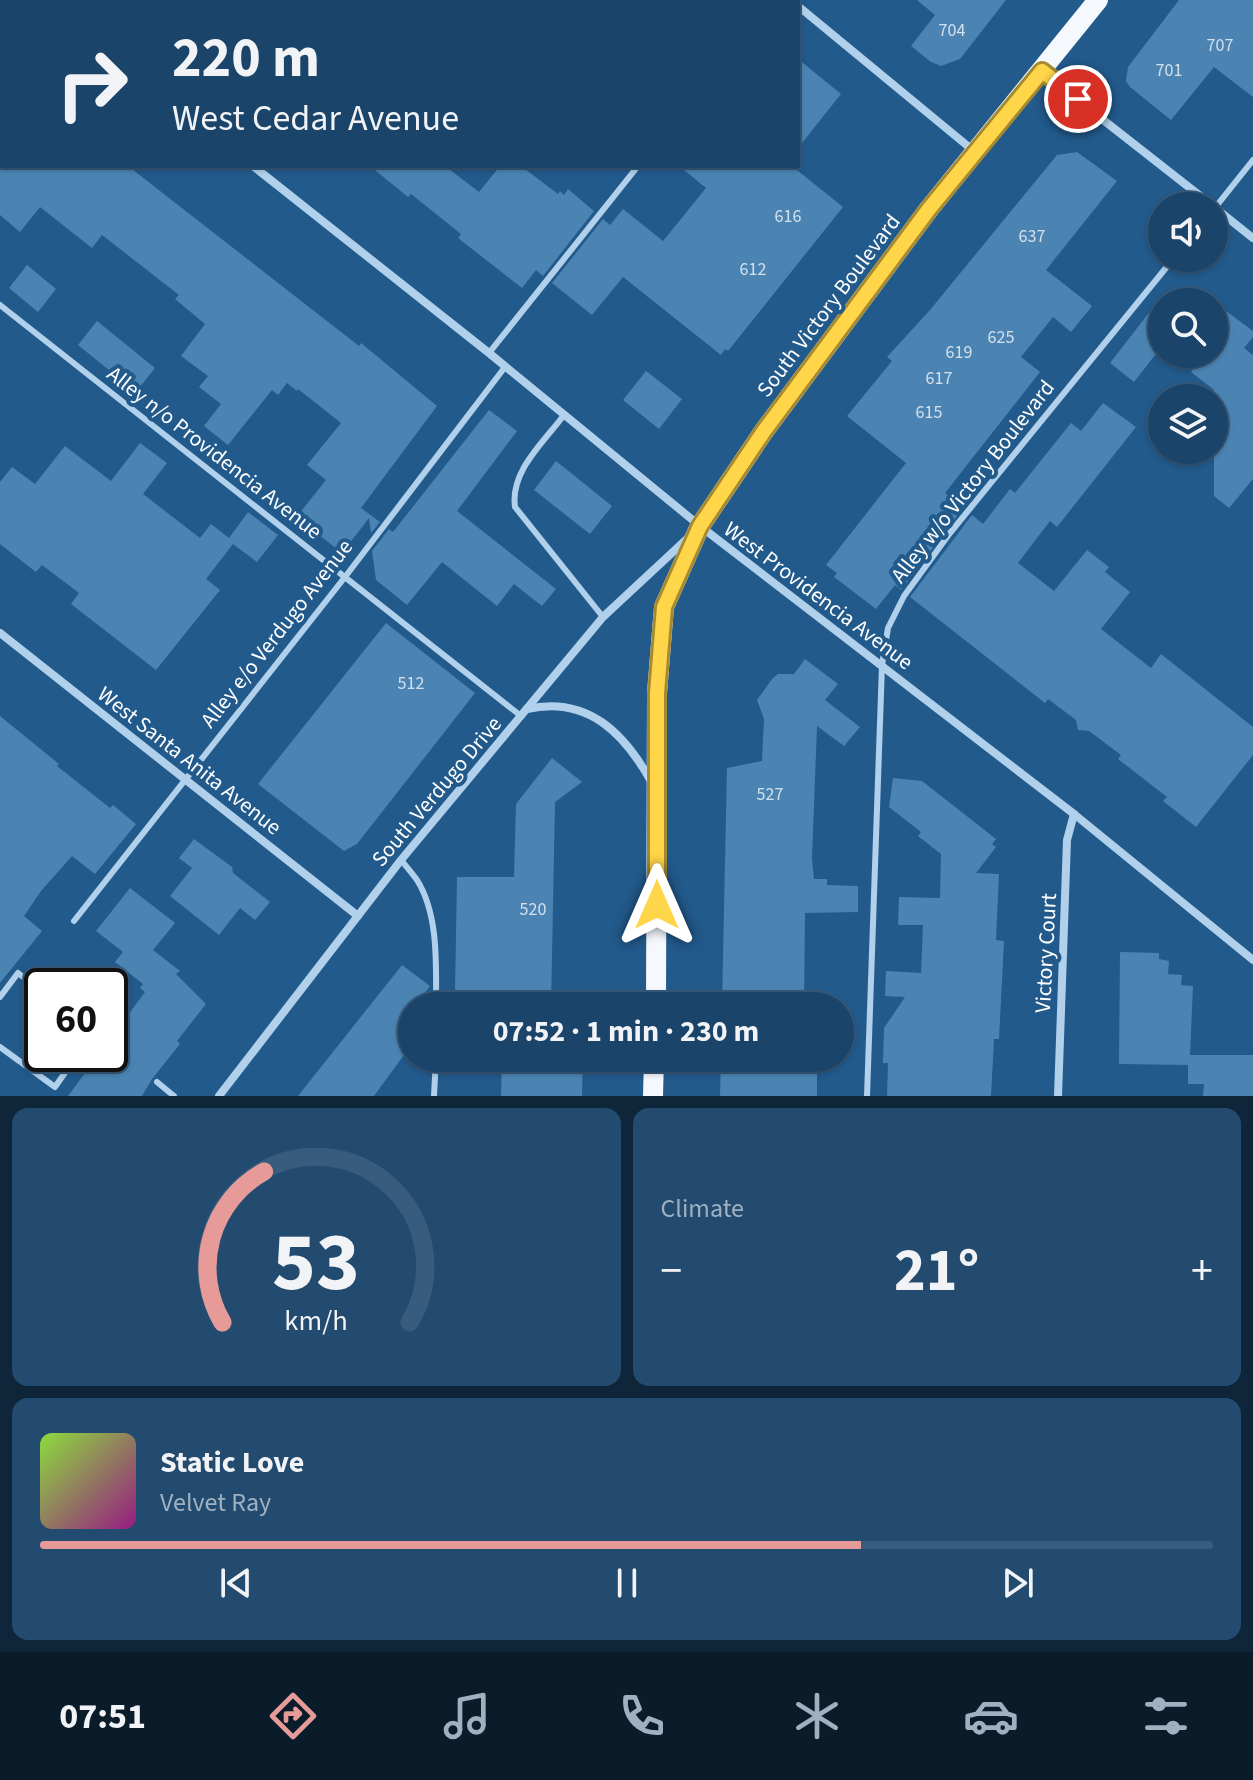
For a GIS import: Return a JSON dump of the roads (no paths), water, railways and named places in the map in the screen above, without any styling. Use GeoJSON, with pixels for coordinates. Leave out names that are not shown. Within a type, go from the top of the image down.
{"type":"FeatureCollection","features":[{"type":"Feature","properties":{"kind":"main road","name":"South Victory Boulevard"},"geometry":{"type":"LineString","coordinates":[[656,992],[657,693],[664,607],[700,526],[764,431],[929,209],[1098,0]]}},
{"type":"Feature","properties":{"kind":"main road"},"geometry":{"type":"LineString","coordinates":[[653,1096],[654,1072]]}},
{"type":"Feature","properties":{"kind":"street"},"geometry":{"type":"LineString","coordinates":[[800,8],[976,152]]}},
{"type":"Feature","properties":{"kind":"street"},"geometry":{"type":"LineString","coordinates":[[1042,71],[1195,192]]}},
{"type":"Feature","properties":{"kind":"street","name":"West Providencia Avenue"},"geometry":{"type":"LineString","coordinates":[[256,168],[700,526],[1074,814],[1253,960]]}},
{"type":"Feature","properties":{"kind":"street"},"geometry":{"type":"LineString","coordinates":[[1228,218],[1253,238]]}},
{"type":"Feature","properties":{"kind":"street","name":"South Verdugo Drive"},"geometry":{"type":"LineString","coordinates":[[219,1096],[401,860],[603,617],[700,526]]}},
{"type":"Feature","properties":{"kind":"street","name":"West Santa Anita Avenue"},"geometry":{"type":"LineString","coordinates":[[0,633],[358,916]]}},
{"type":"Feature","properties":{"kind":"street"},"geometry":{"type":"LineString","coordinates":[[524,713],[543,706],[559,707],[583,712],[602,723],[628,746],[657,793]]}},
{"type":"Feature","properties":{"kind":"street","name":"Victory Court"},"geometry":{"type":"LineString","coordinates":[[1058,1096],[1067,840],[1074,814]]}},
{"type":"Feature","properties":{"kind":"lane"},"geometry":{"type":"LineString","coordinates":[[1226,192],[1253,160]]}},
{"type":"Feature","properties":{"kind":"lane"},"geometry":{"type":"LineString","coordinates":[[489,353],[636,168]]}},
{"type":"Feature","properties":{"kind":"lane","name":"Alley w/o Victory Boulevard"},"geometry":{"type":"LineString","coordinates":[[867,1096],[882,665],[888,628],[904,596],[950,533],[1163,272]]}},
{"type":"Feature","properties":{"kind":"lane","name":"Alley n/o Providencia Avenue"},"geometry":{"type":"LineString","coordinates":[[0,305],[345,577],[524,713]]}},
{"type":"Feature","properties":{"kind":"lane","name":"Alley e/o Verdugo Avenue"},"geometry":{"type":"LineString","coordinates":[[74,921],[345,577],[505,367]]}},
{"type":"Feature","properties":{"kind":"lane"},"geometry":{"type":"LineString","coordinates":[[564,415],[518,476],[515,507],[603,617]]}},
{"type":"Feature","properties":{"kind":"lane"},"geometry":{"type":"LineString","coordinates":[[401,860],[418,881],[430,916],[436,992]]}},
{"type":"Feature","properties":{"kind":"lane"},"geometry":{"type":"LineString","coordinates":[[0,997],[18,973],[24,978]]}},
{"type":"Feature","properties":{"kind":"lane"},"geometry":{"type":"LineString","coordinates":[[0,1047],[24,1064]]}},
{"type":"Feature","properties":{"kind":"lane"},"geometry":{"type":"LineString","coordinates":[[34,1072],[55,1087],[65,1072]]}},
{"type":"Feature","properties":{"kind":"lane"},"geometry":{"type":"LineString","coordinates":[[434,1096],[435,1072]]}},
{"type":"Feature","properties":{"kind":"lane"},"geometry":{"type":"LineString","coordinates":[[157,1082],[174,1096]]}}]}
